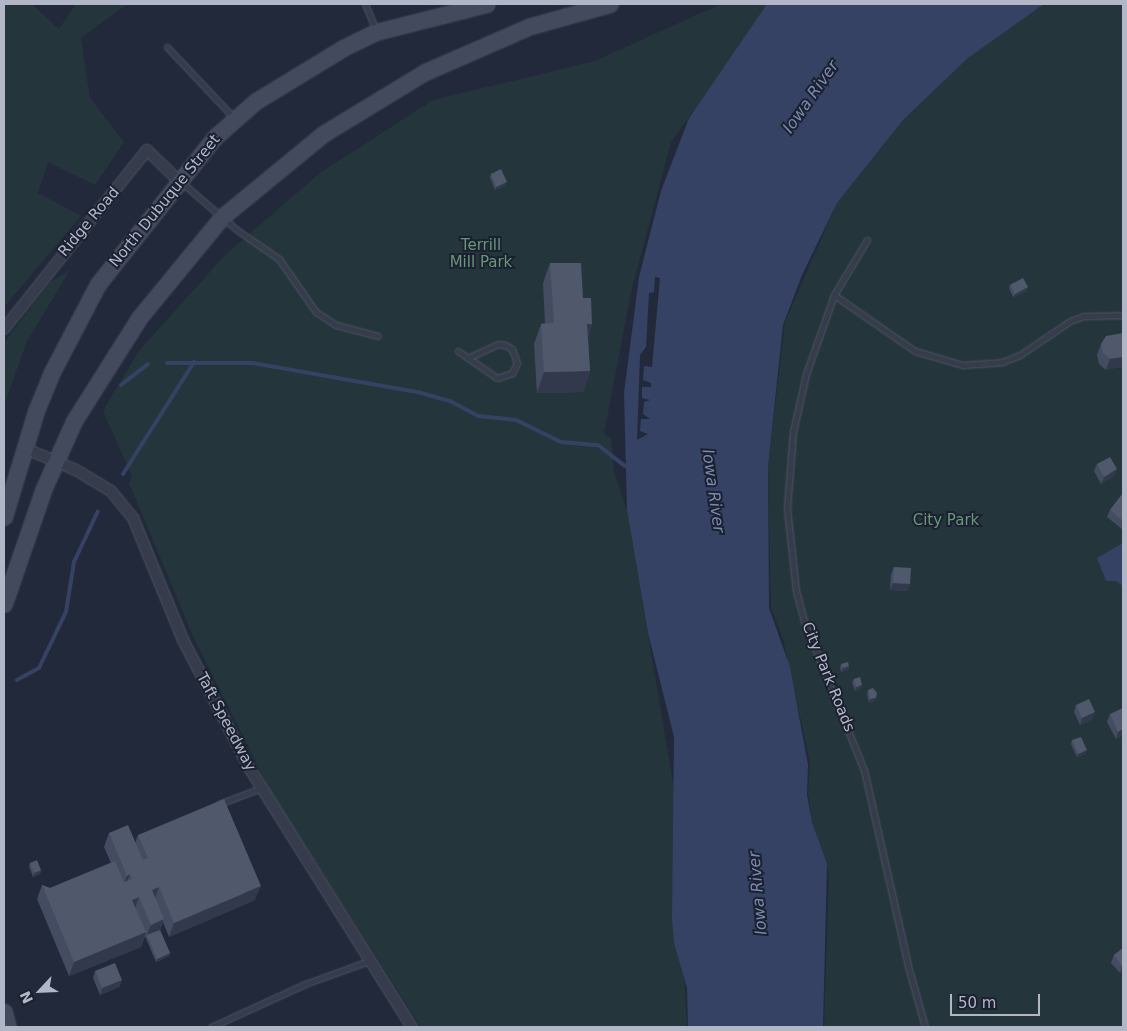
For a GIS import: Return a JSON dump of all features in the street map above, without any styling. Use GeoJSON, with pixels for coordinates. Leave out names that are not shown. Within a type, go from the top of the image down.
{"type":"FeatureCollection","features":[{"type":"Feature","properties":{"kind":"main road","name":"North Dubuque Street"},"geometry":{"type":"LineString","coordinates":[[4,517],[24,448],[52,372],[98,284],[215,137],[256,101],[310,65],[376,32],[488,4]]}},
{"type":"Feature","properties":{"kind":"main road"},"geometry":{"type":"LineString","coordinates":[[4,604],[56,462],[74,421],[115,352],[163,287],[222,217],[324,134],[425,72],[532,26],[610,4]]}},
{"type":"Feature","properties":{"kind":"main road"},"geometry":{"type":"LineString","coordinates":[[4,1012],[8,1027]]}},
{"type":"Feature","properties":{"kind":"street","name":"Ridge Road"},"geometry":{"type":"LineString","coordinates":[[4,329],[147,150],[179,181]]}},
{"type":"Feature","properties":{"kind":"street","name":"Taft Speedway"},"geometry":{"type":"LineString","coordinates":[[24,448],[56,462],[111,491],[134,518],[183,640],[261,788],[412,1027]]}},
{"type":"Feature","properties":{"kind":"lane"},"geometry":{"type":"LineString","coordinates":[[365,4],[376,32]]}},
{"type":"Feature","properties":{"kind":"lane"},"geometry":{"type":"LineString","coordinates":[[167,47],[235,119]]}},
{"type":"Feature","properties":{"kind":"lane"},"geometry":{"type":"LineString","coordinates":[[179,181],[222,217],[279,259],[316,312],[336,325],[378,336]]}},
{"type":"Feature","properties":{"kind":"lane","name":"City Park Roads"},"geometry":{"type":"LineString","coordinates":[[867,240],[834,295],[806,374],[788,470],[787,508],[796,591],[818,662],[843,712],[864,770],[908,966],[925,1027]]}},
{"type":"Feature","properties":{"kind":"lane"},"geometry":{"type":"LineString","coordinates":[[834,295],[915,352],[963,365],[1002,362],[1020,355],[1054,331],[1084,316],[1123,315]]}},
{"type":"Feature","properties":{"kind":"lane"},"geometry":{"type":"LineString","coordinates":[[458,351],[470,357],[497,378],[512,373],[517,363],[512,349],[498,344],[470,357]]}},
{"type":"Feature","properties":{"kind":"lane"},"geometry":{"type":"LineString","coordinates":[[210,807],[261,788]]}},
{"type":"Feature","properties":{"kind":"lane"},"geometry":{"type":"LineString","coordinates":[[211,1027],[305,984],[369,961]]}},
{"type":"Feature","properties":{"kind":"green space"},"geometry":{"type":"Polygon","coordinates":[[[4,4],[32,4],[59,29],[76,4],[127,4],[81,38],[90,98],[124,142],[95,185],[48,162],[38,193],[81,216],[4,307],[4,4]]]}},
{"type":"Feature","properties":{"kind":"green space","name":"Terrill Mill Park"},"geometry":{"type":"Polygon","coordinates":[[[721,4],[770,4],[671,142],[631,292],[604,434],[611,438],[614,473],[627,510],[674,789],[687,1027],[421,1027],[270,790],[193,636],[129,483],[132,476],[103,411],[139,351],[225,255],[320,173],[433,100],[595,61],[721,4]]]}},
{"type":"Feature","properties":{"kind":"green space","name":"City Park"},"geometry":{"type":"Polygon","coordinates":[[[1044,4],[1123,4],[1123,1027],[824,1027],[829,874],[811,817],[808,792],[810,762],[783,639],[771,608],[768,466],[785,322],[837,203],[903,120],[968,58],[1044,4]]]}},
{"type":"Feature","properties":{"kind":"green space"},"geometry":{"type":"Polygon","coordinates":[[[70,270],[27,341],[4,405],[4,343],[49,283],[70,270]]]}},
{"type":"Feature","properties":{"kind":"water","name":"Iowa River"},"geometry":{"type":"Polygon","coordinates":[[[767,4],[1044,4],[968,58],[903,120],[837,203],[802,275],[783,325],[768,467],[769,608],[790,667],[808,765],[807,795],[812,822],[827,864],[823,1027],[688,1027],[687,988],[674,943],[672,919],[674,737],[648,633],[627,510],[624,393],[639,277],[661,191],[689,118],[767,4]]]}},
{"type":"Feature","properties":{"kind":"water"},"geometry":{"type":"Polygon","coordinates":[[[1123,543],[1123,586],[1116,581],[1106,581],[1097,558],[1123,543]]]}},
{"type":"Feature","properties":{"kind":"pier"},"geometry":{"type":"Polygon","coordinates":[[[655,277],[660,278],[652,367],[644,366],[643,380],[651,383],[651,387],[642,387],[642,398],[650,400],[644,402],[643,414],[650,419],[641,419],[640,431],[648,434],[637,440],[640,355],[646,347],[649,293],[654,292],[655,277]]]}},
{"type":"Feature","properties":{"kind":"building"},"geometry":{"type":"Polygon","coordinates":[[[501,169],[507,182],[496,187],[491,174],[501,169]]]}},
{"type":"Feature","properties":{"kind":"building"},"geometry":{"type":"Polygon","coordinates":[[[550,263],[581,263],[583,298],[591,298],[592,324],[587,324],[590,371],[544,372],[541,324],[554,323],[550,263]]]}},
{"type":"Feature","properties":{"kind":"building"},"geometry":{"type":"Polygon","coordinates":[[[1023,278],[1028,287],[1015,294],[1010,285],[1023,278]]]}},
{"type":"Feature","properties":{"kind":"building"},"geometry":{"type":"Polygon","coordinates":[[[1123,333],[1123,357],[1110,359],[1103,353],[1101,344],[1106,336],[1123,333]]]}},
{"type":"Feature","properties":{"kind":"building"},"geometry":{"type":"Polygon","coordinates":[[[1110,457],[1117,469],[1104,477],[1097,464],[1110,457]]]}},
{"type":"Feature","properties":{"kind":"building"},"geometry":{"type":"Polygon","coordinates":[[[1123,493],[1123,521],[1110,510],[1123,493]]]}},
{"type":"Feature","properties":{"kind":"building"},"geometry":{"type":"Polygon","coordinates":[[[894,567],[911,568],[910,584],[893,583],[894,567]]]}},
{"type":"Feature","properties":{"kind":"building"},"geometry":{"type":"Polygon","coordinates":[[[848,662],[849,666],[843,668],[841,664],[848,662]]]}},
{"type":"Feature","properties":{"kind":"building"},"geometry":{"type":"Polygon","coordinates":[[[860,677],[862,685],[856,687],[854,679],[860,677]]]}},
{"type":"Feature","properties":{"kind":"building"},"geometry":{"type":"Polygon","coordinates":[[[873,688],[877,693],[876,698],[870,699],[868,690],[873,688]]]}},
{"type":"Feature","properties":{"kind":"building"},"geometry":{"type":"Polygon","coordinates":[[[1089,699],[1095,712],[1082,718],[1076,705],[1089,699]]]}},
{"type":"Feature","properties":{"kind":"building"},"geometry":{"type":"Polygon","coordinates":[[[1123,708],[1123,729],[1118,732],[1110,714],[1123,708]]]}},
{"type":"Feature","properties":{"kind":"building"},"geometry":{"type":"Polygon","coordinates":[[[1081,737],[1087,750],[1078,754],[1072,740],[1081,737]]]}},
{"type":"Feature","properties":{"kind":"building"},"geometry":{"type":"Polygon","coordinates":[[[224,799],[261,886],[174,923],[159,887],[152,890],[164,919],[151,925],[139,897],[132,900],[146,932],[74,962],[42,885],[50,888],[115,861],[124,882],[132,879],[130,874],[127,876],[109,833],[128,825],[143,860],[148,858],[138,835],[224,799]]]}},
{"type":"Feature","properties":{"kind":"building"},"geometry":{"type":"Polygon","coordinates":[[[37,860],[41,870],[34,873],[30,863],[37,860]]]}},
{"type":"Feature","properties":{"kind":"building"},"geometry":{"type":"Polygon","coordinates":[[[160,930],[170,953],[157,959],[147,935],[160,930]]]}},
{"type":"Feature","properties":{"kind":"building"},"geometry":{"type":"Polygon","coordinates":[[[1123,948],[1123,965],[1122,966],[1114,955],[1123,948]]]}},
{"type":"Feature","properties":{"kind":"building"},"geometry":{"type":"Polygon","coordinates":[[[115,963],[122,980],[102,988],[95,971],[115,963]]]}},
{"type":"Feature","properties":{"kind":"waterway"},"geometry":{"type":"LineString","coordinates":[[123,474],[194,362]]}},
{"type":"Feature","properties":{"kind":"waterway"},"geometry":{"type":"LineString","coordinates":[[167,363],[253,363],[418,392],[450,401],[478,416],[516,420],[561,442],[598,445],[625,466]]}},
{"type":"Feature","properties":{"kind":"waterway"},"geometry":{"type":"LineString","coordinates":[[121,385],[148,364]]}},
{"type":"Feature","properties":{"kind":"waterway"},"geometry":{"type":"LineString","coordinates":[[17,680],[39,668],[66,612],[74,562],[98,511]]}}]}
